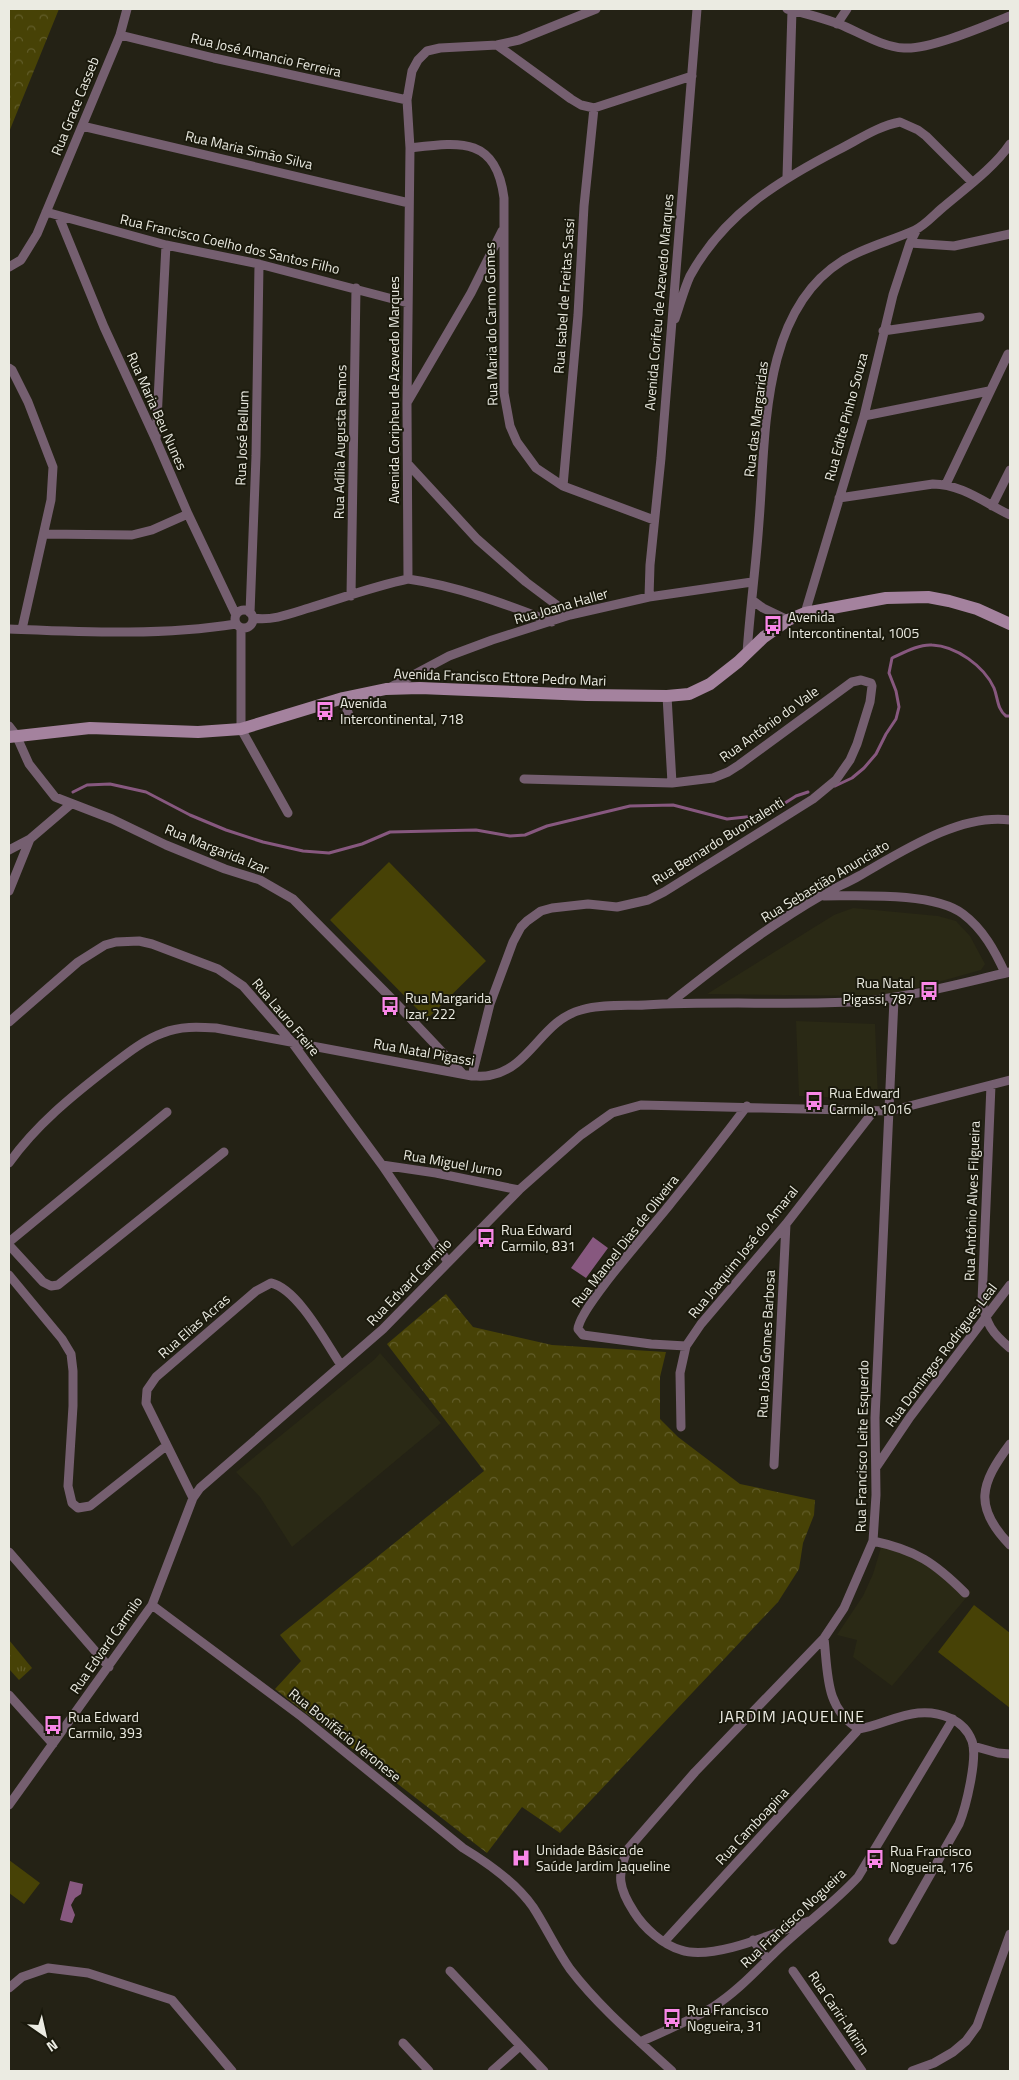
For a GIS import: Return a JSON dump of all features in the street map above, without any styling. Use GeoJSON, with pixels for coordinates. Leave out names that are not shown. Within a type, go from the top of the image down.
{"type":"FeatureCollection","features":[{"type":"Feature","properties":{"kind":"street","name":"Rua Grace Casseb"},"geometry":{"type":"LineString","coordinates":[[9,267],[21,260],[30,248],[120,35],[127,9]]}},
{"type":"Feature","properties":{"kind":"street"},"geometry":{"type":"LineString","coordinates":[[497,45],[518,40],[596,9]]}},
{"type":"Feature","properties":{"kind":"street","name":"Avenida Corifeu de Azevedo Marques"},"geometry":{"type":"LineString","coordinates":[[649,596],[692,76],[695,9]]}},
{"type":"Feature","properties":{"kind":"street"},"geometry":{"type":"LineString","coordinates":[[786,177],[789,9],[837,24],[892,46],[915,48],[1010,16]]}},
{"type":"Feature","properties":{"kind":"street"},"geometry":{"type":"LineString","coordinates":[[837,24],[847,9]]}},
{"type":"Feature","properties":{"kind":"street","name":"Rua José Amancio Ferreira"},"geometry":{"type":"LineString","coordinates":[[120,35],[214,58],[407,100]]}},
{"type":"Feature","properties":{"kind":"street"},"geometry":{"type":"LineString","coordinates":[[497,45],[571,99],[581,105],[594,108],[692,76]]}},
{"type":"Feature","properties":{"kind":"street","name":"Avenida Coripheu de Azevedo Marques"},"geometry":{"type":"LineString","coordinates":[[408,578],[407,404],[410,148],[407,100],[412,71],[422,54],[440,48],[497,45]]}},
{"type":"Feature","properties":{"kind":"street","name":"Rua Isabel de Freitas Sassi"},"geometry":{"type":"LineString","coordinates":[[562,486],[578,315],[584,206],[594,108]]}},
{"type":"Feature","properties":{"kind":"street"},"geometry":{"type":"LineString","coordinates":[[670,331],[690,277],[715,239],[743,209],[786,177],[877,130],[900,122],[922,133],[972,182]]}},
{"type":"Feature","properties":{"kind":"street","name":"Rua Maria Simão Silva"},"geometry":{"type":"LineString","coordinates":[[82,126],[409,203]]}},
{"type":"Feature","properties":{"kind":"street","name":"Rua das Margaridas"},"geometry":{"type":"LineString","coordinates":[[746,654],[752,582],[757,551],[768,414],[775,362],[786,331],[805,296],[825,274],[842,261],[917,229],[972,182],[1010,144]]}},
{"type":"Feature","properties":{"kind":"street","name":"Rua Maria do Carmo Gomes"},"geometry":{"type":"LineString","coordinates":[[410,148],[436,145],[466,145],[477,149],[490,158],[502,178],[504,198],[504,393],[510,426],[524,454],[536,468],[562,486],[654,520]]}},
{"type":"Feature","properties":{"kind":"street","name":"Rua Francisco Coelho dos Santos Filho"},"geometry":{"type":"LineString","coordinates":[[46,212],[58,217],[166,245],[259,264],[408,303]]}},
{"type":"Feature","properties":{"kind":"street","name":"Rua Maria Beu Nunes"},"geometry":{"type":"LineString","coordinates":[[58,217],[104,327],[188,514],[236,615]]}},
{"type":"Feature","properties":{"kind":"street","name":"Rua Edite Pinho Souza"},"geometry":{"type":"LineString","coordinates":[[805,613],[864,416],[883,332],[910,243],[917,229]]}},
{"type":"Feature","properties":{"kind":"street"},"geometry":{"type":"LineString","coordinates":[[407,404],[471,292],[503,230]]}},
{"type":"Feature","properties":{"kind":"street"},"geometry":{"type":"LineString","coordinates":[[910,243],[954,246],[1010,234]]}},
{"type":"Feature","properties":{"kind":"street"},"geometry":{"type":"LineString","coordinates":[[156,440],[166,245]]}},
{"type":"Feature","properties":{"kind":"street","name":"Rua José Bellum"},"geometry":{"type":"LineString","coordinates":[[252,616],[259,264]]}},
{"type":"Feature","properties":{"kind":"street","name":"Rua Adília Augusta Ramos"},"geometry":{"type":"LineString","coordinates":[[352,596],[356,288]]}},
{"type":"Feature","properties":{"kind":"street"},"geometry":{"type":"LineString","coordinates":[[883,332],[980,317]]}},
{"type":"Feature","properties":{"kind":"street"},"geometry":{"type":"LineString","coordinates":[[946,484],[1008,354]]}},
{"type":"Feature","properties":{"kind":"street"},"geometry":{"type":"LineString","coordinates":[[10,369],[28,402],[53,467],[51,500],[22,630]]}},
{"type":"Feature","properties":{"kind":"street"},"geometry":{"type":"LineString","coordinates":[[864,416],[989,391]]}},
{"type":"Feature","properties":{"kind":"street"},"geometry":{"type":"LineString","coordinates":[[408,464],[477,539],[526,582],[570,615]]}},
{"type":"Feature","properties":{"kind":"street"},"geometry":{"type":"LineString","coordinates":[[992,506],[1010,470]]}},
{"type":"Feature","properties":{"kind":"street"},"geometry":{"type":"LineString","coordinates":[[839,498],[933,484],[946,484],[968,492],[1010,515]]}},
{"type":"Feature","properties":{"kind":"street"},"geometry":{"type":"LineString","coordinates":[[44,534],[132,535],[152,530],[188,514]]}},
{"type":"Feature","properties":{"kind":"street"},"geometry":{"type":"LineString","coordinates":[[288,813],[241,729],[238,626],[236,615],[243,610],[252,616],[272,619],[408,578],[438,583],[494,600],[552,622]]}},
{"type":"Feature","properties":{"kind":"street","name":"Rua Joana Haller"},"geometry":{"type":"LineString","coordinates":[[386,689],[449,656],[570,615],[649,596],[752,582]]}},
{"type":"Feature","properties":{"kind":"street","name":"Avenida Francisco Ettore Pedro Mari"},"geometry":{"type":"LineString","coordinates":[[11,733],[90,728],[198,732],[241,729],[343,698],[386,689],[420,688],[587,695],[667,696],[688,694],[704,688],[723,675],[760,640],[788,620],[805,613],[886,598],[928,597],[977,609],[1010,624]]}},
{"type":"Feature","properties":{"kind":"street"},"geometry":{"type":"LineString","coordinates":[[752,600],[763,608],[788,620]]}},
{"type":"Feature","properties":{"kind":"street"},"geometry":{"type":"LineString","coordinates":[[9,629],[130,632],[208,629],[250,626],[252,616]]}},
{"type":"Feature","properties":{"kind":"street"},"geometry":{"type":"LineString","coordinates":[[749,624],[760,640]]}},
{"type":"Feature","properties":{"kind":"street","name":"Rua Antônio do Vale"},"geometry":{"type":"LineString","coordinates":[[524,779],[672,783],[713,778],[728,772],[852,682],[866,681],[871,683],[873,689]]}},
{"type":"Feature","properties":{"kind":"street","name":"Rua Bernardo Buontalenti"},"geometry":{"type":"LineString","coordinates":[[467,1075],[513,942],[527,921],[541,911],[566,905],[617,907],[648,900],[664,892],[813,798],[836,780],[850,760],[857,744],[873,689]]}},
{"type":"Feature","properties":{"kind":"street"},"geometry":{"type":"LineString","coordinates":[[667,696],[672,783]]}},
{"type":"Feature","properties":{"kind":"street"},"geometry":{"type":"LineString","coordinates":[[343,698],[351,721]]}},
{"type":"Feature","properties":{"kind":"street","name":"Rua Margarida Izar"},"geometry":{"type":"LineString","coordinates":[[11,733],[42,783],[55,796],[225,869],[260,880],[293,899],[467,1075]]}},
{"type":"Feature","properties":{"kind":"street"},"geometry":{"type":"LineString","coordinates":[[9,850],[30,839],[71,804]]}},
{"type":"Feature","properties":{"kind":"street","name":"Rua Sebastião Anunciato"},"geometry":{"type":"LineString","coordinates":[[670,1003],[765,932],[822,896],[917,843],[960,826],[997,818],[1010,820]]}},
{"type":"Feature","properties":{"kind":"street"},"geometry":{"type":"LineString","coordinates":[[9,891],[30,839]]}},
{"type":"Feature","properties":{"kind":"street"},"geometry":{"type":"LineString","coordinates":[[822,896],[900,898],[934,901],[951,907],[963,914],[985,938],[1008,972]]}},
{"type":"Feature","properties":{"kind":"street","name":"Rua Lauro Freire"},"geometry":{"type":"LineString","coordinates":[[9,1022],[78,962],[95,951],[116,942],[139,941],[192,959],[231,977],[243,986],[263,1007],[291,1041],[382,1165],[448,1262]]}},
{"type":"Feature","properties":{"kind":"street","name":"Rua Natal Pigassi"},"geometry":{"type":"LineString","coordinates":[[9,1162],[29,1137],[58,1109],[131,1050],[162,1033],[176,1029],[200,1027],[291,1041],[467,1075],[491,1075],[509,1068],[528,1053],[550,1027],[567,1015],[581,1010],[598,1007],[670,1003],[813,1003],[894,999],[1008,972]]}},
{"type":"Feature","properties":{"kind":"street","name":"Rua Francisco Leite Esquerdo"},"geometry":{"type":"LineString","coordinates":[[809,1921],[714,1951],[695,1953],[680,1950],[664,1942],[640,1921],[624,1897],[620,1878],[622,1862],[628,1849],[695,1772],[824,1638],[844,1608],[873,1541],[876,1517],[877,1466],[875,1418],[894,999]]}},
{"type":"Feature","properties":{"kind":"street","name":"Rua Edvard Carmilo"},"geometry":{"type":"LineString","coordinates":[[9,1805],[152,1606],[193,1498],[200,1488],[383,1330],[519,1190],[581,1135],[622,1109],[641,1104],[747,1106],[872,1112],[890,1111],[1010,1080]]}},
{"type":"Feature","properties":{"kind":"street","name":"Rua Antônio Alves Filgueira"},"geometry":{"type":"LineString","coordinates":[[985,1317],[982,1301],[982,1274],[991,1086]]}},
{"type":"Feature","properties":{"kind":"street","name":"Rua Manoel Dias de Oliveira"},"geometry":{"type":"LineString","coordinates":[[686,1346],[650,1344],[583,1335],[578,1329],[578,1324],[597,1295],[747,1106]]}},
{"type":"Feature","properties":{"kind":"street"},"geometry":{"type":"LineString","coordinates":[[167,1112],[9,1243],[44,1282],[51,1286],[58,1285],[224,1152]]}},
{"type":"Feature","properties":{"kind":"street","name":"Rua Joaquim José do Amaral"},"geometry":{"type":"LineString","coordinates":[[681,1427],[680,1373],[686,1346],[701,1324],[786,1224],[872,1112]]}},
{"type":"Feature","properties":{"kind":"street","name":"Rua Miguel Jurno"},"geometry":{"type":"LineString","coordinates":[[382,1165],[519,1190]]}},
{"type":"Feature","properties":{"kind":"street","name":"Rua João Gomes Barbosa"},"geometry":{"type":"LineString","coordinates":[[774,1465],[786,1224]]}},
{"type":"Feature","properties":{"kind":"street"},"geometry":{"type":"LineString","coordinates":[[9,1275],[62,1339],[71,1354],[73,1406],[68,1486],[69,1500],[78,1508],[90,1506],[166,1446]]}},
{"type":"Feature","properties":{"kind":"street","name":"Rua Elias Acras"},"geometry":{"type":"LineString","coordinates":[[193,1498],[146,1403],[146,1395],[150,1384],[264,1286],[271,1284],[278,1285],[297,1300],[341,1365]]}},
{"type":"Feature","properties":{"kind":"street","name":"Rua Domingos Rodrigues Leal"},"geometry":{"type":"LineString","coordinates":[[877,1466],[910,1417],[1010,1285]]}},
{"type":"Feature","properties":{"kind":"street"},"geometry":{"type":"LineString","coordinates":[[985,1317],[991,1330],[1010,1348]]}},
{"type":"Feature","properties":{"kind":"street"},"geometry":{"type":"LineString","coordinates":[[1010,1444],[990,1476],[984,1500],[996,1530],[1010,1545]]}},
{"type":"Feature","properties":{"kind":"street"},"geometry":{"type":"LineString","coordinates":[[873,1541],[893,1546],[923,1558],[950,1578],[966,1593]]}},
{"type":"Feature","properties":{"kind":"street"},"geometry":{"type":"LineString","coordinates":[[9,1552],[109,1667]]}},
{"type":"Feature","properties":{"kind":"street","name":"Rua Bonifácio Veronese"},"geometry":{"type":"LineString","coordinates":[[152,1606],[302,1717],[518,1891],[531,1905],[571,1970],[606,2010],[672,2071]]}},
{"type":"Feature","properties":{"kind":"street"},"geometry":{"type":"LineString","coordinates":[[824,1638],[832,1700],[846,1722],[859,1729],[896,1717],[917,1713],[946,1715],[968,1734],[973,1746],[967,1798],[959,1824],[893,1940]]}},
{"type":"Feature","properties":{"kind":"street"},"geometry":{"type":"LineString","coordinates":[[10,1700],[53,1744]]}},
{"type":"Feature","properties":{"kind":"street","name":"Rua Francisco Nogueira"},"geometry":{"type":"LineString","coordinates":[[640,2042],[690,2020],[736,1990],[809,1921],[844,1892],[858,1877],[953,1720]]}},
{"type":"Feature","properties":{"kind":"street","name":"Rua Camboapina"},"geometry":{"type":"LineString","coordinates":[[664,1942],[859,1729]]}},
{"type":"Feature","properties":{"kind":"street"},"geometry":{"type":"LineString","coordinates":[[973,1746],[998,1753],[1010,1754]]}},
{"type":"Feature","properties":{"kind":"street"},"geometry":{"type":"LineString","coordinates":[[912,2071],[934,2063],[953,2052],[966,2041],[977,2026],[1010,1934]]}},
{"type":"Feature","properties":{"kind":"street"},"geometry":{"type":"LineString","coordinates":[[753,1940],[768,1959]]}},
{"type":"Feature","properties":{"kind":"street"},"geometry":{"type":"LineString","coordinates":[[9,1988],[22,1977],[48,1968],[88,1973],[172,2000],[232,2071]]}},
{"type":"Feature","properties":{"kind":"street"},"geometry":{"type":"LineString","coordinates":[[450,1971],[544,2071]]}},
{"type":"Feature","properties":{"kind":"street","name":"Rua Cariri-Mirim"},"geometry":{"type":"LineString","coordinates":[[793,1971],[862,2071]]}},
{"type":"Feature","properties":{"kind":"street"},"geometry":{"type":"LineString","coordinates":[[403,2043],[429,2071]]}},
{"type":"Feature","properties":{"kind":"street"},"geometry":{"type":"LineString","coordinates":[[492,2071],[520,2046]]}},
{"type":"Feature","properties":{"kind":"shaded area"},"geometry":{"type":"Polygon","coordinates":[[[853,908],[938,916],[956,921],[970,936],[985,964],[981,970],[902,992],[878,996],[707,994],[834,915],[853,908]]]}},
{"type":"Feature","properties":{"kind":"shaded area"},"geometry":{"type":"Polygon","coordinates":[[[796,1021],[875,1024],[878,1099],[799,1096],[796,1021]]]}},
{"type":"Feature","properties":{"kind":"shaded area"},"geometry":{"type":"Polygon","coordinates":[[[593,1237],[608,1248],[586,1278],[571,1268],[593,1237]]]}},
{"type":"Feature","properties":{"kind":"shaded area"},"geometry":{"type":"Polygon","coordinates":[[[380,1353],[441,1423],[292,1547],[260,1497],[236,1472],[380,1353]]]}},
{"type":"Feature","properties":{"kind":"shaded area"},"geometry":{"type":"Polygon","coordinates":[[[882,1544],[901,1551],[952,1577],[971,1592],[892,1686],[853,1657],[857,1640],[837,1635],[863,1596],[873,1574],[882,1544]]]}},
{"type":"Feature","properties":{"kind":"shaded area"},"geometry":{"type":"Polygon","coordinates":[[[70,1881],[83,1884],[81,1894],[75,1898],[71,1905],[75,1915],[72,1923],[60,1920],[70,1881]]]}},
{"type":"Feature","properties":{"kind":"green space"},"geometry":{"type":"Polygon","coordinates":[[[9,9],[59,9],[9,132],[9,9]]]}},
{"type":"Feature","properties":{"kind":"green space"},"geometry":{"type":"Polygon","coordinates":[[[389,862],[486,961],[427,1019],[330,920],[389,862]]]}},
{"type":"Feature","properties":{"kind":"green space"},"geometry":{"type":"Polygon","coordinates":[[[446,1294],[473,1327],[552,1345],[666,1352],[660,1377],[660,1419],[678,1437],[740,1484],[815,1500],[814,1515],[803,1543],[799,1569],[778,1602],[560,1833],[522,1807],[487,1853],[275,1689],[301,1661],[280,1635],[484,1471],[387,1344],[446,1294]]]}},
{"type":"Feature","properties":{"kind":"green space"},"geometry":{"type":"Polygon","coordinates":[[[974,1605],[1010,1633],[1010,1708],[938,1652],[974,1605]]]}},
{"type":"Feature","properties":{"kind":"green space"},"geometry":{"type":"Polygon","coordinates":[[[9,1640],[32,1668],[19,1680],[9,1669],[9,1640]]]}},
{"type":"Feature","properties":{"kind":"green space"},"geometry":{"type":"Polygon","coordinates":[[[9,1860],[40,1883],[24,1904],[9,1893],[9,1860]]]}},
{"type":"Feature","properties":{"kind":"waterway"},"geometry":{"type":"LineString","coordinates":[[835,786],[852,778],[864,768],[876,754],[896,719],[899,707],[896,691],[889,673],[892,658],[911,649],[932,645],[941,646],[960,653],[983,672],[994,688],[1001,710],[1006,716],[1010,716]]}},
{"type":"Feature","properties":{"kind":"waterway"},"geometry":{"type":"LineString","coordinates":[[73,792],[87,785],[110,784],[146,792],[190,815],[226,830],[263,842],[303,851],[329,853],[362,844],[390,832],[476,830],[510,836],[525,835],[547,826],[630,806],[673,805],[727,819],[755,816],[774,810],[796,796],[808,792]]}},
{"type":"Feature","properties":{"kind":"place","name":"Avenida Intercontinental, 1005"},"geometry":{"type":"Point","coordinates":[773,625]}},
{"type":"Feature","properties":{"kind":"place","name":"Avenida Intercontinental, 718"},"geometry":{"type":"Point","coordinates":[325,711]}},
{"type":"Feature","properties":{"kind":"place","name":"Rua Natal Pigassi, 787"},"geometry":{"type":"Point","coordinates":[929,991]}},
{"type":"Feature","properties":{"kind":"place","name":"Rua Margarida Izar, 222"},"geometry":{"type":"Point","coordinates":[390,1006]}},
{"type":"Feature","properties":{"kind":"place","name":"Rua Edward Carmilo, 1016"},"geometry":{"type":"Point","coordinates":[814,1101]}},
{"type":"Feature","properties":{"kind":"place","name":"Rua Edward Carmilo, 831"},"geometry":{"type":"Point","coordinates":[486,1238]}},
{"type":"Feature","properties":{"kind":"place","name":"Rua Edward Carmilo, 393"},"geometry":{"type":"Point","coordinates":[53,1725]}},
{"type":"Feature","properties":{"kind":"place","name":"Unidade Básica de Saúde Jardim Jaqueline"},"geometry":{"type":"Point","coordinates":[521,1858]}},
{"type":"Feature","properties":{"kind":"place","name":"Rua Francisco Nogueira, 176"},"geometry":{"type":"Point","coordinates":[875,1859]}},
{"type":"Feature","properties":{"kind":"place","name":"Rua Francisco Nogueira, 31"},"geometry":{"type":"Point","coordinates":[672,2018]}},
{"type":"Feature","properties":{"kind":"district","name":"JARDIM JAQUELINE"},"geometry":{"type":"Point","coordinates":[792,1716]}}]}
